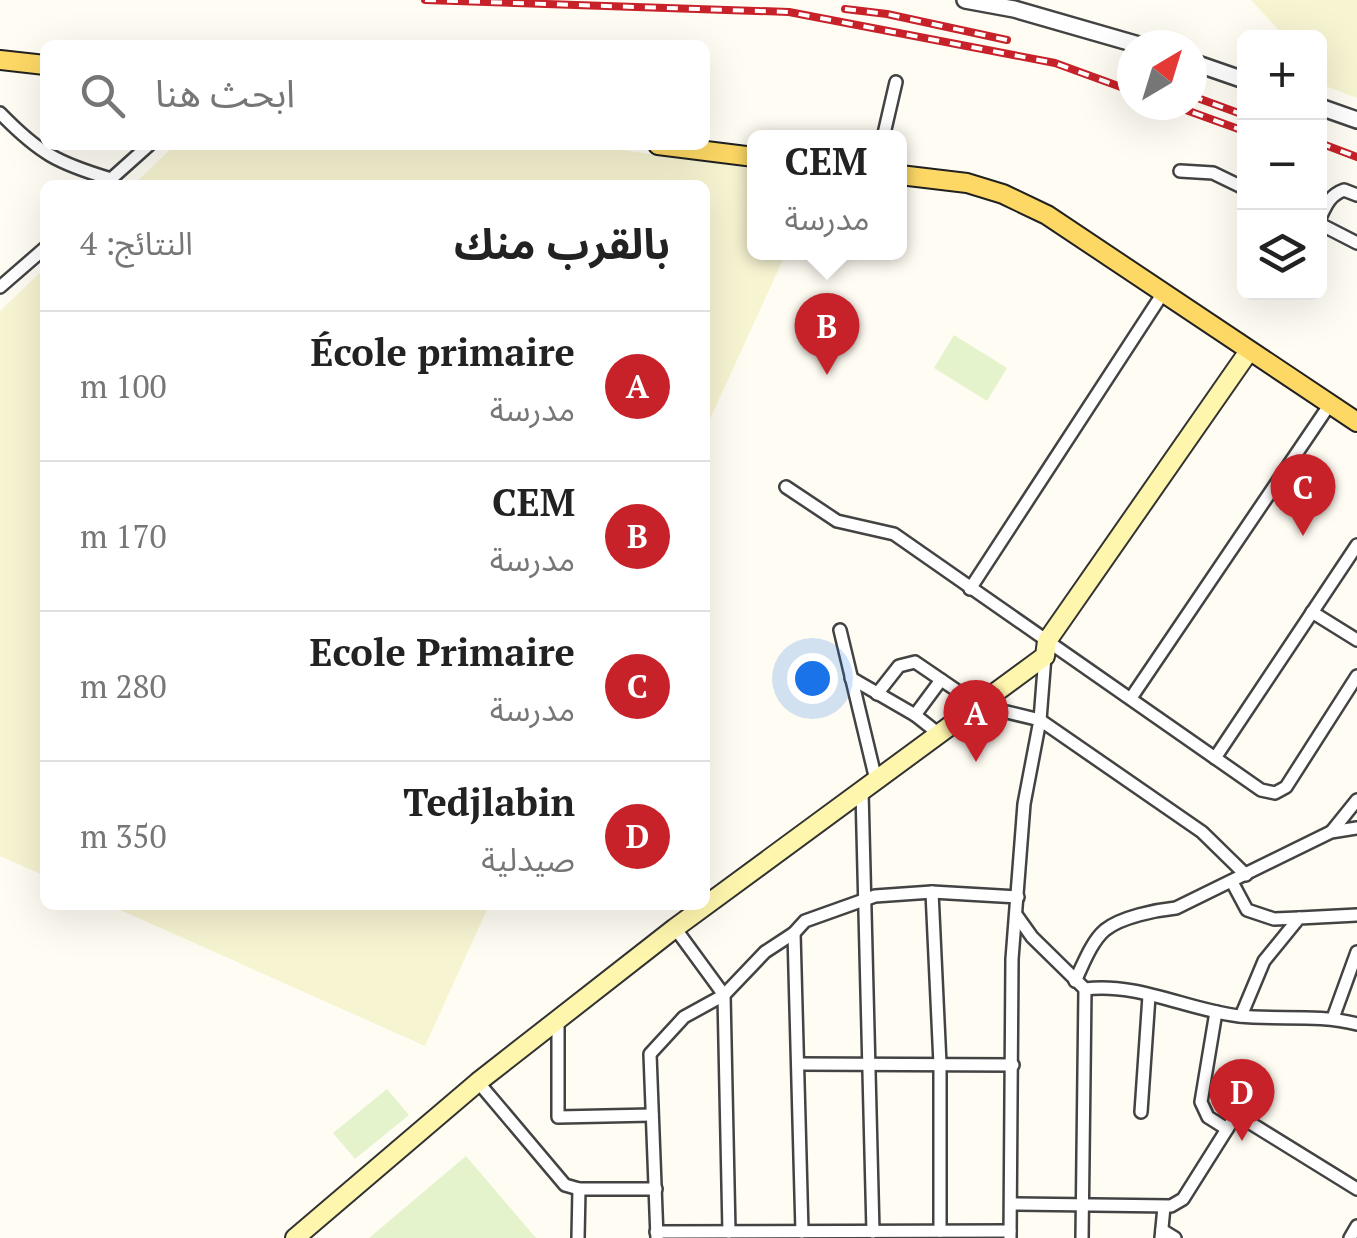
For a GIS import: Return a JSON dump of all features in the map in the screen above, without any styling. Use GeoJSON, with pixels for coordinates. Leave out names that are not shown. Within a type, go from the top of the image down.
{"type":"FeatureCollection","features":[{"type":"Feature","properties":{"kind":"main road"},"geometry":{"type":"LineString","coordinates":[[0,60],[40,64]]}},
{"type":"Feature","properties":{"kind":"main road"},"geometry":{"type":"LineString","coordinates":[[698,150],[747,156]]}},
{"type":"Feature","properties":{"kind":"main road"},"geometry":{"type":"LineString","coordinates":[[907,175],[966,182],[1047,215],[1357,422]]}},
{"type":"Feature","properties":{"kind":"main road"},"geometry":{"type":"LineString","coordinates":[[710,902],[978,706],[1046,648],[1248,350]]}},
{"type":"Feature","properties":{"kind":"main road"},"geometry":{"type":"LineString","coordinates":[[295,1238],[478,1082],[699,910]]}},
{"type":"Feature","properties":{"kind":"street"},"geometry":{"type":"LineString","coordinates":[[966,0],[1014,9],[1117,39]]}},
{"type":"Feature","properties":{"kind":"street"},"geometry":{"type":"LineString","coordinates":[[1207,67],[1237,78]]}},
{"type":"Feature","properties":{"kind":"street"},"geometry":{"type":"LineString","coordinates":[[884,130],[896,82]]}},
{"type":"Feature","properties":{"kind":"street"},"geometry":{"type":"LineString","coordinates":[[1327,109],[1357,120]]}},
{"type":"Feature","properties":{"kind":"street"},"geometry":{"type":"LineString","coordinates":[[0,113],[40,152],[106,180]]}},
{"type":"Feature","properties":{"kind":"street"},"geometry":{"type":"LineString","coordinates":[[114,180],[143,150]]}},
{"type":"Feature","properties":{"kind":"street"},"geometry":{"type":"LineString","coordinates":[[1180,170],[1213,173],[1237,185]]}},
{"type":"Feature","properties":{"kind":"street"},"geometry":{"type":"LineString","coordinates":[[1325,210],[1338,192],[1357,195]]}},
{"type":"Feature","properties":{"kind":"street"},"geometry":{"type":"LineString","coordinates":[[1327,225],[1357,242]]}},
{"type":"Feature","properties":{"kind":"street"},"geometry":{"type":"LineString","coordinates":[[0,288],[40,252]]}},
{"type":"Feature","properties":{"kind":"street"},"geometry":{"type":"LineString","coordinates":[[970,589],[1163,293]]}},
{"type":"Feature","properties":{"kind":"street"},"geometry":{"type":"LineString","coordinates":[[1131,698],[1330,404]]}},
{"type":"Feature","properties":{"kind":"street"},"geometry":{"type":"LineString","coordinates":[[786,487],[837,521],[894,534],[1046,648],[1131,698],[1262,790],[1275,793],[1286,787],[1357,676]]}},
{"type":"Feature","properties":{"kind":"street"},"geometry":{"type":"LineString","coordinates":[[1215,758],[1357,545]]}},
{"type":"Feature","properties":{"kind":"street"},"geometry":{"type":"LineString","coordinates":[[1312,612],[1357,640]]}},
{"type":"Feature","properties":{"kind":"street"},"geometry":{"type":"LineString","coordinates":[[840,630],[869,785],[864,1234]]}},
{"type":"Feature","properties":{"kind":"street"},"geometry":{"type":"LineString","coordinates":[[1018,897],[932,892],[866,899],[805,920],[794,933],[765,952],[724,995],[684,1017],[650,1054],[656,1235],[1010,1234],[1012,959],[1017,916],[1024,804],[1040,720],[1046,648]]}},
{"type":"Feature","properties":{"kind":"street"},"geometry":{"type":"LineString","coordinates":[[877,694],[900,666],[915,662],[978,706],[1040,720],[1202,832],[1246,876]]}},
{"type":"Feature","properties":{"kind":"street"},"geometry":{"type":"LineString","coordinates":[[850,678],[915,715],[939,734]]}},
{"type":"Feature","properties":{"kind":"street"},"geometry":{"type":"LineString","coordinates":[[915,715],[941,680]]}},
{"type":"Feature","properties":{"kind":"street"},"geometry":{"type":"LineString","coordinates":[[1331,832],[1357,800]]}},
{"type":"Feature","properties":{"kind":"street"},"geometry":{"type":"LineString","coordinates":[[1082,1238],[1080,985],[1104,931],[1149,911],[1176,908],[1331,832],[1357,828]]}},
{"type":"Feature","properties":{"kind":"street"},"geometry":{"type":"LineString","coordinates":[[1232,882],[1247,910],[1274,919],[1357,914]]}},
{"type":"Feature","properties":{"kind":"street"},"geometry":{"type":"LineString","coordinates":[[932,892],[940,1064],[940,1232]]}},
{"type":"Feature","properties":{"kind":"street"},"geometry":{"type":"LineString","coordinates":[[1017,916],[1080,985],[1117,987],[1242,1016],[1334,1018],[1357,1024]]}},
{"type":"Feature","properties":{"kind":"street"},"geometry":{"type":"LineString","coordinates":[[1242,1016],[1264,961],[1299,918]]}},
{"type":"Feature","properties":{"kind":"street"},"geometry":{"type":"LineString","coordinates":[[675,928],[724,995],[729,1232]]}},
{"type":"Feature","properties":{"kind":"street"},"geometry":{"type":"LineString","coordinates":[[794,933],[802,1232]]}},
{"type":"Feature","properties":{"kind":"street"},"geometry":{"type":"LineString","coordinates":[[1334,1018],[1357,952]]}},
{"type":"Feature","properties":{"kind":"street"},"geometry":{"type":"LineString","coordinates":[[1142,1112],[1148,996]]}},
{"type":"Feature","properties":{"kind":"street"},"geometry":{"type":"LineString","coordinates":[[1216,1012],[1201,1102],[1208,1117],[1227,1129]]}},
{"type":"Feature","properties":{"kind":"street"},"geometry":{"type":"LineString","coordinates":[[558,1022],[558,1117],[652,1115]]}},
{"type":"Feature","properties":{"kind":"street"},"geometry":{"type":"LineString","coordinates":[[800,1064],[1013,1064]]}},
{"type":"Feature","properties":{"kind":"street"},"geometry":{"type":"LineString","coordinates":[[478,1082],[558,1179],[578,1189],[656,1189]]}},
{"type":"Feature","properties":{"kind":"street"},"geometry":{"type":"LineString","coordinates":[[1011,1204],[1164,1207],[1182,1198],[1234,1118],[1244,1117],[1357,1189]]}},
{"type":"Feature","properties":{"kind":"street"},"geometry":{"type":"LineString","coordinates":[[578,1189],[578,1238]]}},
{"type":"Feature","properties":{"kind":"street"},"geometry":{"type":"LineString","coordinates":[[1164,1207],[1161,1234],[1175,1238]]}},
{"type":"Feature","properties":{"kind":"street"},"geometry":{"type":"LineString","coordinates":[[1350,1238],[1357,1226]]}},
{"type":"Feature","properties":{"kind":"shaded area"},"geometry":{"type":"Polygon","coordinates":[[[1251,0],[1357,0],[1357,98],[1327,87],[1327,30],[1279,30],[1251,0]]]}},
{"type":"Feature","properties":{"kind":"shaded area"},"geometry":{"type":"Polygon","coordinates":[[[170,150],[622,150],[747,168],[747,260],[783,260],[710,419],[710,180],[138,180],[170,150]]]}},
{"type":"Feature","properties":{"kind":"shaded area"},"geometry":{"type":"Polygon","coordinates":[[[40,273],[40,874],[0,856],[0,311],[40,273]]]}},
{"type":"Feature","properties":{"kind":"shaded area"},"geometry":{"type":"Polygon","coordinates":[[[120,910],[487,910],[425,1046],[120,910]]]}},
{"type":"Feature","properties":{"kind":"green space"},"geometry":{"type":"Polygon","coordinates":[[[954,335],[1007,368],[987,401],[934,368],[954,335]]]}},
{"type":"Feature","properties":{"kind":"green space"},"geometry":{"type":"Polygon","coordinates":[[[387,1089],[409,1115],[355,1159],[333,1133],[387,1089]]]}},
{"type":"Feature","properties":{"kind":"green space"},"geometry":{"type":"Polygon","coordinates":[[[466,1156],[536,1238],[369,1238],[466,1156]]]}},
{"type":"Feature","properties":{"kind":"railway"},"geometry":{"type":"LineString","coordinates":[[425,0],[789,12],[1055,63],[1117,86]]}},
{"type":"Feature","properties":{"kind":"railway"},"geometry":{"type":"LineString","coordinates":[[845,9],[1007,40]]}},
{"type":"Feature","properties":{"kind":"railway"},"geometry":{"type":"LineString","coordinates":[[1207,101],[1237,112]]}},
{"type":"Feature","properties":{"kind":"railway"},"geometry":{"type":"LineString","coordinates":[[1207,118],[1237,128]]}},
{"type":"Feature","properties":{"kind":"railway"},"geometry":{"type":"LineString","coordinates":[[1327,146],[1357,157]]}},
{"type":"Feature","properties":{"kind":"place","name":"CEM"},"geometry":{"type":"Point","coordinates":[827,375]}},
{"type":"Feature","properties":{"kind":"place","name":"Ecole Primaire"},"geometry":{"type":"Point","coordinates":[1303,536]}},
{"type":"Feature","properties":{"kind":"place","name":"École primaire"},"geometry":{"type":"Point","coordinates":[976,762]}},
{"type":"Feature","properties":{"kind":"place","name":"Tedjlabin"},"geometry":{"type":"Point","coordinates":[1242,1141]}}]}
